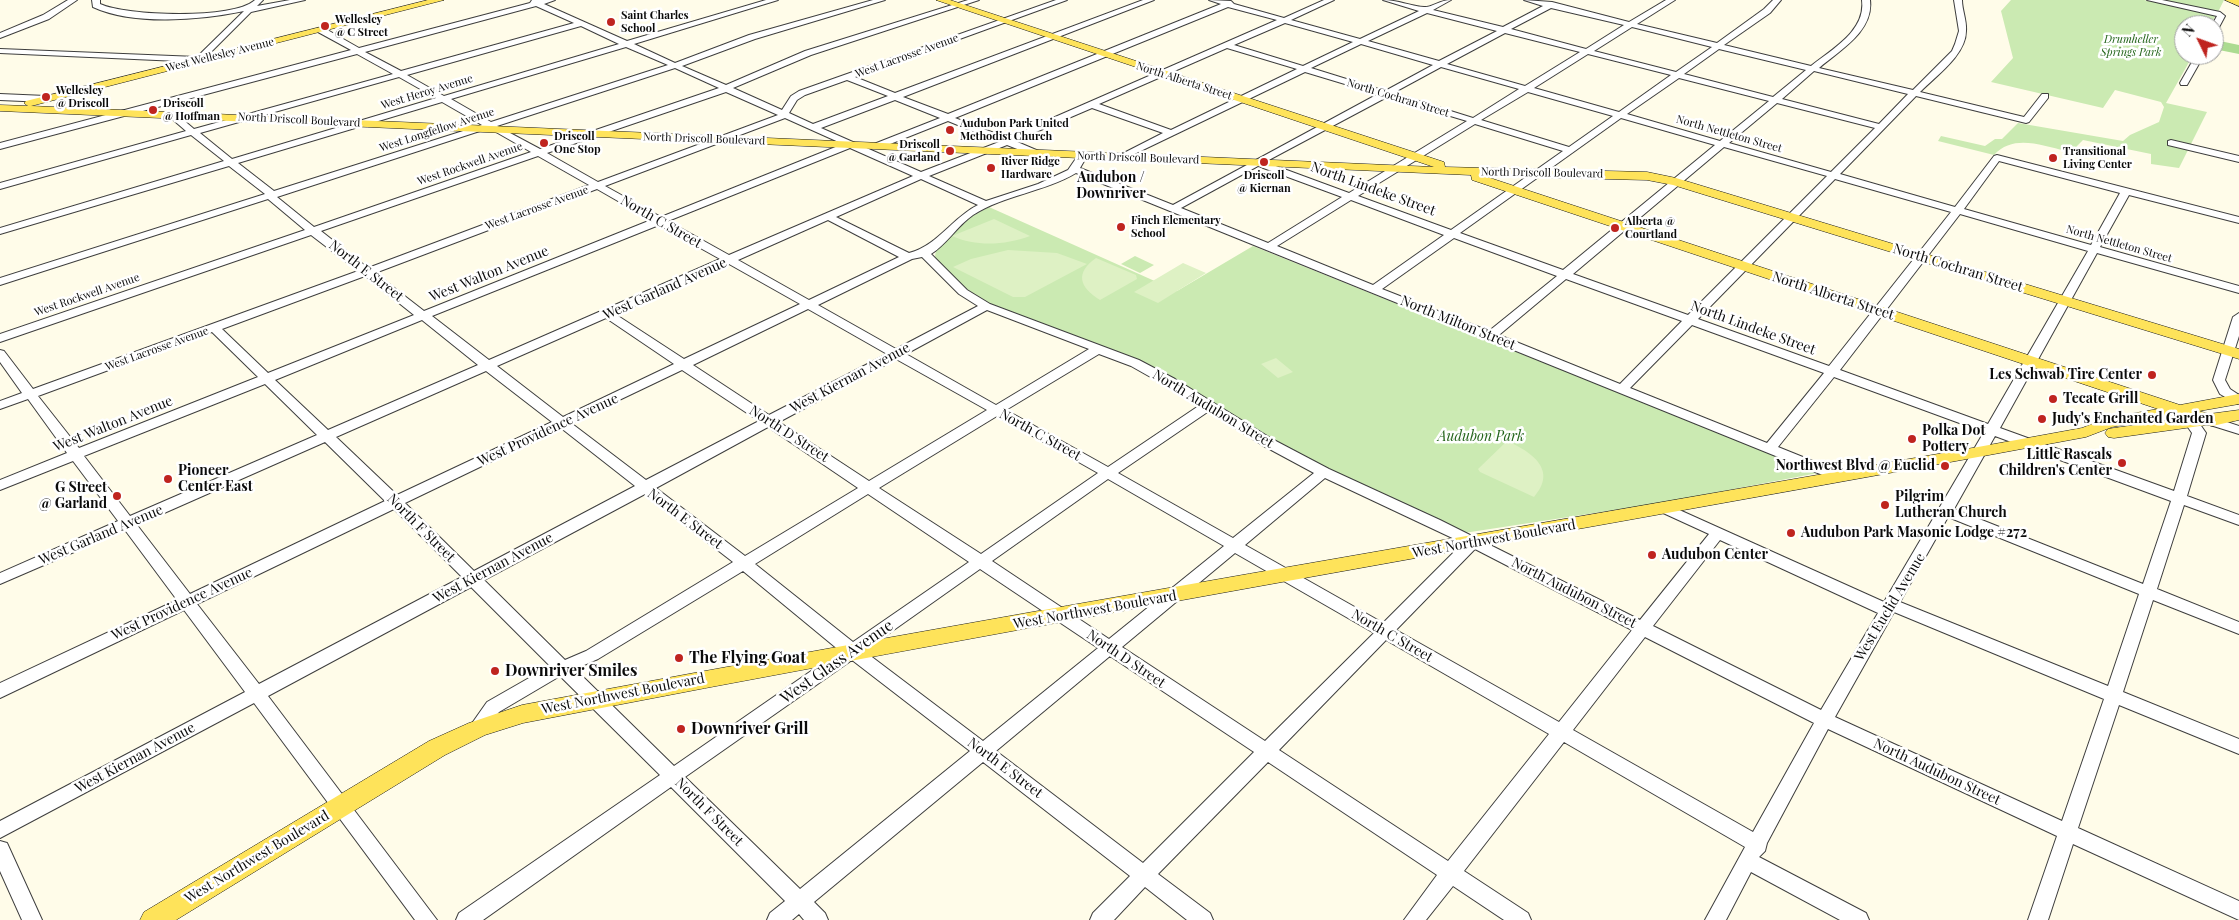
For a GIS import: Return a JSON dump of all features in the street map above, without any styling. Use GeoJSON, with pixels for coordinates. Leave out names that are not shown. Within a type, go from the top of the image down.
{"type":"FeatureCollection","features":[{"type":"Feature","properties":{"kind":"main road","name":"West Wellesley Avenue"},"geometry":{"type":"LineString","coordinates":[[3,109],[439,0]]}},
{"type":"Feature","properties":{"kind":"main road","name":"North Alberta Street"},"geometry":{"type":"LineString","coordinates":[[941,0],[1414,157],[1500,179],[1514,190],[2031,362],[2186,417]]}},
{"type":"Feature","properties":{"kind":"main road"},"geometry":{"type":"LineString","coordinates":[[2230,0],[2239,3]]}},
{"type":"Feature","properties":{"kind":"main road","name":"North Driscoll Boulevard"},"geometry":{"type":"LineString","coordinates":[[3,109],[489,128],[1394,170],[1457,171]]}},
{"type":"Feature","properties":{"kind":"main road","name":"North Alberta Street"},"geometry":{"type":"LineString","coordinates":[[1428,161],[1457,171],[1500,179]]}},
{"type":"Feature","properties":{"kind":"main road","name":"North Driscoll Boulevard"},"geometry":{"type":"LineString","coordinates":[[1408,170],[1500,179],[1538,173],[1633,175],[1676,182]]}},
{"type":"Feature","properties":{"kind":"main road","name":"North Cochran Street"},"geometry":{"type":"LineString","coordinates":[[1676,182],[2234,353]]}},
{"type":"Feature","properties":{"kind":"main road","name":"West Northwest Boulevard"},"geometry":{"type":"LineString","coordinates":[[153,920],[438,748],[477,729],[522,714],[852,651],[1666,509],[2027,442],[2086,432],[2119,433],[2238,405]]}},
{"type":"Feature","properties":{"kind":"main road","name":"West Northwest Boulevard"},"geometry":{"type":"LineString","coordinates":[[2186,417],[2212,420],[2238,405]]}},
{"type":"Feature","properties":{"kind":"street"},"geometry":{"type":"LineString","coordinates":[[0,36],[46,17],[73,0]]}},
{"type":"Feature","properties":{"kind":"street"},"geometry":{"type":"LineString","coordinates":[[96,0],[96,6],[100,8],[124,13],[204,16],[300,0]]}},
{"type":"Feature","properties":{"kind":"street"},"geometry":{"type":"LineString","coordinates":[[0,51],[201,60],[201,57],[259,0]]}},
{"type":"Feature","properties":{"kind":"street"},"geometry":{"type":"LineString","coordinates":[[0,146],[358,51],[532,2],[551,0]]}},
{"type":"Feature","properties":{"kind":"street","name":"West Heroy Avenue"},"geometry":{"type":"LineString","coordinates":[[0,231],[774,0]]}},
{"type":"Feature","properties":{"kind":"street","name":"West Longfellow Avenue"},"geometry":{"type":"LineString","coordinates":[[0,282],[489,128],[674,66],[752,37],[881,0]]}},
{"type":"Feature","properties":{"kind":"street","name":"West Rockwell Avenue"},"geometry":{"type":"LineString","coordinates":[[0,338],[725,89],[744,78],[808,53],[975,0]]}},
{"type":"Feature","properties":{"kind":"street","name":"West Lacrosse Avenue"},"geometry":{"type":"LineString","coordinates":[[0,405],[367,272],[783,116],[794,98],[802,93],[1064,0]]}},
{"type":"Feature","properties":{"kind":"street"},"geometry":{"type":"LineString","coordinates":[[812,128],[1150,0]]}},
{"type":"Feature","properties":{"kind":"street","name":"North Nettleton Street"},"geometry":{"type":"LineString","coordinates":[[1213,0],[1232,2],[1284,20],[2239,290]]}},
{"type":"Feature","properties":{"kind":"street","name":"West Garland Avenue"},"geometry":{"type":"LineString","coordinates":[[0,579],[827,216],[1006,142],[1330,0]]}},
{"type":"Feature","properties":{"kind":"street"},"geometry":{"type":"LineString","coordinates":[[1388,0],[1881,127]]}},
{"type":"Feature","properties":{"kind":"street"},"geometry":{"type":"LineString","coordinates":[[1121,157],[1447,0]]}},
{"type":"Feature","properties":{"kind":"street"},"geometry":{"type":"LineString","coordinates":[[1528,0],[2026,120],[2045,96]]}},
{"type":"Feature","properties":{"kind":"street"},"geometry":{"type":"LineString","coordinates":[[1172,209],[1559,0]]}},
{"type":"Feature","properties":{"kind":"street"},"geometry":{"type":"LineString","coordinates":[[1268,248],[1671,0]]}},
{"type":"Feature","properties":{"kind":"street"},"geometry":{"type":"LineString","coordinates":[[1373,290],[1767,11],[1777,0]]}},
{"type":"Feature","properties":{"kind":"street"},"geometry":{"type":"LineString","coordinates":[[1490,336],[1813,69],[1860,27],[1867,13],[1866,0]]}},
{"type":"Feature","properties":{"kind":"street"},"geometry":{"type":"LineString","coordinates":[[1622,389],[1951,57],[1960,44],[1964,28],[1958,0]]}},
{"type":"Feature","properties":{"kind":"street"},"geometry":{"type":"LineString","coordinates":[[2150,0],[2218,13],[2220,15]]}},
{"type":"Feature","properties":{"kind":"street"},"geometry":{"type":"LineString","coordinates":[[532,2],[986,206]]}},
{"type":"Feature","properties":{"kind":"street"},"geometry":{"type":"LineString","coordinates":[[877,146],[1232,2]]}},
{"type":"Feature","properties":{"kind":"street"},"geometry":{"type":"LineString","coordinates":[[0,186],[580,24]]}},
{"type":"Feature","properties":{"kind":"street","name":"North C Street"},"geometry":{"type":"LineString","coordinates":[[321,30],[489,128],[598,186],[1108,473],[1561,733],[1859,920]]}},
{"type":"Feature","properties":{"kind":"street","name":"North Cochran Street"},"geometry":{"type":"LineString","coordinates":[[1226,45],[1570,150]]}},
{"type":"Feature","properties":{"kind":"street"},"geometry":{"type":"LineString","coordinates":[[2184,83],[2194,65]]}},
{"type":"Feature","properties":{"kind":"street"},"geometry":{"type":"LineString","coordinates":[[846,77],[1038,154]]}},
{"type":"Feature","properties":{"kind":"street"},"geometry":{"type":"LineString","coordinates":[[0,97],[46,99]]}},
{"type":"Feature","properties":{"kind":"street"},"geometry":{"type":"LineString","coordinates":[[1090,104],[1172,133]]}},
{"type":"Feature","properties":{"kind":"street","name":"North E Street"},"geometry":{"type":"LineString","coordinates":[[179,115],[175,118],[272,196],[273,200],[744,564],[852,651],[1146,874],[1203,920]]}},
{"type":"Feature","properties":{"kind":"street"},"geometry":{"type":"LineString","coordinates":[[2171,143],[2239,159]]}},
{"type":"Feature","properties":{"kind":"street","name":"West Walton Avenue"},"geometry":{"type":"LineString","coordinates":[[0,485],[849,145]]}},
{"type":"Feature","properties":{"kind":"street"},"geometry":{"type":"LineString","coordinates":[[1075,169],[1082,156]]}},
{"type":"Feature","properties":{"kind":"street"},"geometry":{"type":"LineString","coordinates":[[1770,448],[1880,312],[1920,257],[1998,158],[2239,220]]}},
{"type":"Feature","properties":{"kind":"street","name":"North Lindeke Street"},"geometry":{"type":"LineString","coordinates":[[1258,163],[2239,520]]}},
{"type":"Feature","properties":{"kind":"street","name":"West Providence Avenue"},"geometry":{"type":"LineString","coordinates":[[0,691],[908,257],[924,253],[933,248],[962,219],[986,206],[1042,186],[1075,169]]}},
{"type":"Feature","properties":{"kind":"street","name":"North Milton Street"},"geometry":{"type":"LineString","coordinates":[[1075,169],[1840,477]]}},
{"type":"Feature","properties":{"kind":"street","name":"West Euclid Avenue"},"geometry":{"type":"LineString","coordinates":[[1715,920],[1824,720],[1946,511],[2126,191]]}},
{"type":"Feature","properties":{"kind":"street"},"geometry":{"type":"LineString","coordinates":[[827,216],[908,257]]}},
{"type":"Feature","properties":{"kind":"street","name":"North Audubon Street"},"geometry":{"type":"LineString","coordinates":[[924,253],[963,292],[986,306],[1142,367],[1274,446],[1324,472],[1473,542],[1824,720],[2239,911]]}},
{"type":"Feature","properties":{"kind":"street","name":"West Kiernan Avenue"},"geometry":{"type":"LineString","coordinates":[[0,830],[986,306]]}},
{"type":"Feature","properties":{"kind":"street","name":"North D Street"},"geometry":{"type":"LineString","coordinates":[[607,314],[1108,648],[1521,920]]}},
{"type":"Feature","properties":{"kind":"street"},"geometry":{"type":"LineString","coordinates":[[2238,405],[2225,391],[2219,380],[2234,353],[2239,317]]}},
{"type":"Feature","properties":{"kind":"street","name":"North F Street"},"geometry":{"type":"LineString","coordinates":[[214,328],[395,502],[593,700],[673,776],[818,920]]}},
{"type":"Feature","properties":{"kind":"street"},"geometry":{"type":"LineString","coordinates":[[477,729],[493,707],[548,674],[564,669],[592,655],[1098,349]]}},
{"type":"Feature","properties":{"kind":"street"},"geometry":{"type":"LineString","coordinates":[[0,354],[427,920]]}},
{"type":"Feature","properties":{"kind":"street","name":"West Glass Avenue"},"geometry":{"type":"LineString","coordinates":[[466,920],[1108,473],[1209,406]]}},
{"type":"Feature","properties":{"kind":"street"},"geometry":{"type":"LineString","coordinates":[[2038,920],[2149,592],[2199,433],[2186,417]]}},
{"type":"Feature","properties":{"kind":"street"},"geometry":{"type":"LineString","coordinates":[[2212,420],[2239,430]]}},
{"type":"Feature","properties":{"kind":"street"},"geometry":{"type":"LineString","coordinates":[[777,920],[1324,472]]}},
{"type":"Feature","properties":{"kind":"street"},"geometry":{"type":"LineString","coordinates":[[1666,509],[1718,534],[1889,608],[2239,747]]}},
{"type":"Feature","properties":{"kind":"street"},"geometry":{"type":"LineString","coordinates":[[1946,511],[2239,628]]}},
{"type":"Feature","properties":{"kind":"street"},"geometry":{"type":"LineString","coordinates":[[1414,920],[1718,534]]}},
{"type":"Feature","properties":{"kind":"street"},"geometry":{"type":"LineString","coordinates":[[1100,920],[1473,542]]}},
{"type":"Feature","properties":{"kind":"street"},"geometry":{"type":"LineString","coordinates":[[0,849],[32,920]]}},
{"type":"Feature","properties":{"kind":"green space","name":"Drumheller Springs Park"},"geometry":{"type":"Polygon","coordinates":[[[2011,0],[2144,0],[2216,15],[2174,15],[2174,65],[2187,65],[2166,103],[2207,112],[2179,168],[2151,164],[2151,154],[2083,140],[2074,149],[2066,151],[2037,144],[2019,143],[2010,145],[1994,155],[1938,141],[1941,136],[1985,146],[1995,139],[2002,139],[2018,123],[2123,141],[2130,135],[2159,122],[2164,107],[2161,102],[2115,90],[2103,108],[1991,82],[2013,58],[2001,11],[2011,0]]]}},
{"type":"Feature","properties":{"kind":"green space","name":"Drumheller Springs Park"},"geometry":{"type":"Polygon","coordinates":[[[2164,0],[2224,0],[2218,12],[2164,0]]]}},
{"type":"Feature","properties":{"kind":"green space"},"geometry":{"type":"Polygon","coordinates":[[[2224,42],[2239,45],[2239,54],[2224,51],[2224,42]]]}},
{"type":"Feature","properties":{"kind":"green space","name":"Audubon Park"},"geometry":{"type":"Polygon","coordinates":[[[989,207],[1177,291],[1253,246],[1818,473],[1660,503],[1464,533],[1277,444],[1180,384],[995,307],[966,291],[935,258],[937,250],[941,242],[956,228],[973,215],[989,207]]]}},
{"type":"Feature","properties":{"kind":"green space"},"geometry":{"type":"Polygon","coordinates":[[[994,219],[1030,236],[1001,243],[981,243],[962,240],[952,236],[994,219]]]}},
{"type":"Feature","properties":{"kind":"green space"},"geometry":{"type":"Polygon","coordinates":[[[1008,250],[1057,253],[1087,264],[1025,297],[1013,297],[953,267],[971,259],[1008,250]]]}},
{"type":"Feature","properties":{"kind":"green space"},"geometry":{"type":"Polygon","coordinates":[[[1135,256],[1154,265],[1140,273],[1121,264],[1135,256]]]}},
{"type":"Feature","properties":{"kind":"green space"},"geometry":{"type":"Polygon","coordinates":[[[1096,258],[1136,275],[1137,279],[1100,300],[1088,290],[1082,280],[1082,274],[1085,269],[1096,258]]]}},
{"type":"Feature","properties":{"kind":"green space"},"geometry":{"type":"Polygon","coordinates":[[[1183,263],[1206,273],[1158,303],[1134,292],[1183,263]]]}},
{"type":"Feature","properties":{"kind":"green space"},"geometry":{"type":"Polygon","coordinates":[[[1276,358],[1293,372],[1278,378],[1261,364],[1276,358]]]}},
{"type":"Feature","properties":{"kind":"green space"},"geometry":{"type":"Polygon","coordinates":[[[1507,441],[1533,456],[1543,470],[1541,487],[1534,497],[1480,472],[1478,469],[1507,441]]]}},
{"type":"Feature","properties":{"kind":"place","name":"Saint Charles School"},"geometry":{"type":"Point","coordinates":[611,22]}},
{"type":"Feature","properties":{"kind":"place","name":"Wellesley @ C Street"},"geometry":{"type":"Point","coordinates":[325,26]}},
{"type":"Feature","properties":{"kind":"place","name":"Wellesley @ Driscoll"},"geometry":{"type":"Point","coordinates":[46,97]}},
{"type":"Feature","properties":{"kind":"place","name":"Driscoll @ Hoffman"},"geometry":{"type":"Point","coordinates":[153,110]}},
{"type":"Feature","properties":{"kind":"place","name":"Audubon Park United Methodist Church"},"geometry":{"type":"Point","coordinates":[950,130]}},
{"type":"Feature","properties":{"kind":"place","name":"Driscoll One Stop"},"geometry":{"type":"Point","coordinates":[544,143]}},
{"type":"Feature","properties":{"kind":"place","name":"Driscoll @ Garland"},"geometry":{"type":"Point","coordinates":[950,151]}},
{"type":"Feature","properties":{"kind":"place","name":"Transitional Living Center"},"geometry":{"type":"Point","coordinates":[2053,158]}},
{"type":"Feature","properties":{"kind":"place","name":"Driscoll @ Kiernan"},"geometry":{"type":"Point","coordinates":[1264,162]}},
{"type":"Feature","properties":{"kind":"place","name":"River Ridge Hardware"},"geometry":{"type":"Point","coordinates":[991,168]}},
{"type":"Feature","properties":{"kind":"place","name":"Finch Elementary School"},"geometry":{"type":"Point","coordinates":[1121,227]}},
{"type":"Feature","properties":{"kind":"place","name":"Alberta @ Courtland"},"geometry":{"type":"Point","coordinates":[1615,228]}},
{"type":"Feature","properties":{"kind":"place","name":"Les Schwab Tire Center"},"geometry":{"type":"Point","coordinates":[2152,375]}},
{"type":"Feature","properties":{"kind":"place","name":"Tecate Grill"},"geometry":{"type":"Point","coordinates":[2053,399]}},
{"type":"Feature","properties":{"kind":"place","name":"Judy's Enchanted Garden"},"geometry":{"type":"Point","coordinates":[2042,419]}},
{"type":"Feature","properties":{"kind":"place","name":"Polka Dot Pottery"},"geometry":{"type":"Point","coordinates":[1912,439]}},
{"type":"Feature","properties":{"kind":"place","name":"Little Rascals Children's Center"},"geometry":{"type":"Point","coordinates":[2122,463]}},
{"type":"Feature","properties":{"kind":"place","name":"Northwest Blvd @ Euclid"},"geometry":{"type":"Point","coordinates":[1945,466]}},
{"type":"Feature","properties":{"kind":"place","name":"Pioneer Center East"},"geometry":{"type":"Point","coordinates":[168,479]}},
{"type":"Feature","properties":{"kind":"place","name":"G Street @ Garland"},"geometry":{"type":"Point","coordinates":[117,496]}},
{"type":"Feature","properties":{"kind":"place","name":"Pilgrim Lutheran Church"},"geometry":{"type":"Point","coordinates":[1885,505]}},
{"type":"Feature","properties":{"kind":"place","name":"Audubon Park Masonic Lodge #272"},"geometry":{"type":"Point","coordinates":[1791,533]}},
{"type":"Feature","properties":{"kind":"place","name":"Audubon Center"},"geometry":{"type":"Point","coordinates":[1652,555]}},
{"type":"Feature","properties":{"kind":"place","name":"The Flying Goat"},"geometry":{"type":"Point","coordinates":[679,658]}},
{"type":"Feature","properties":{"kind":"place","name":"Downriver Smiles"},"geometry":{"type":"Point","coordinates":[495,671]}},
{"type":"Feature","properties":{"kind":"place","name":"Downriver Grill"},"geometry":{"type":"Point","coordinates":[681,729]}},
{"type":"Feature","properties":{"kind":"district","name":"Audubon / Downriver"},"geometry":{"type":"Point","coordinates":[1111,186]}}]}
